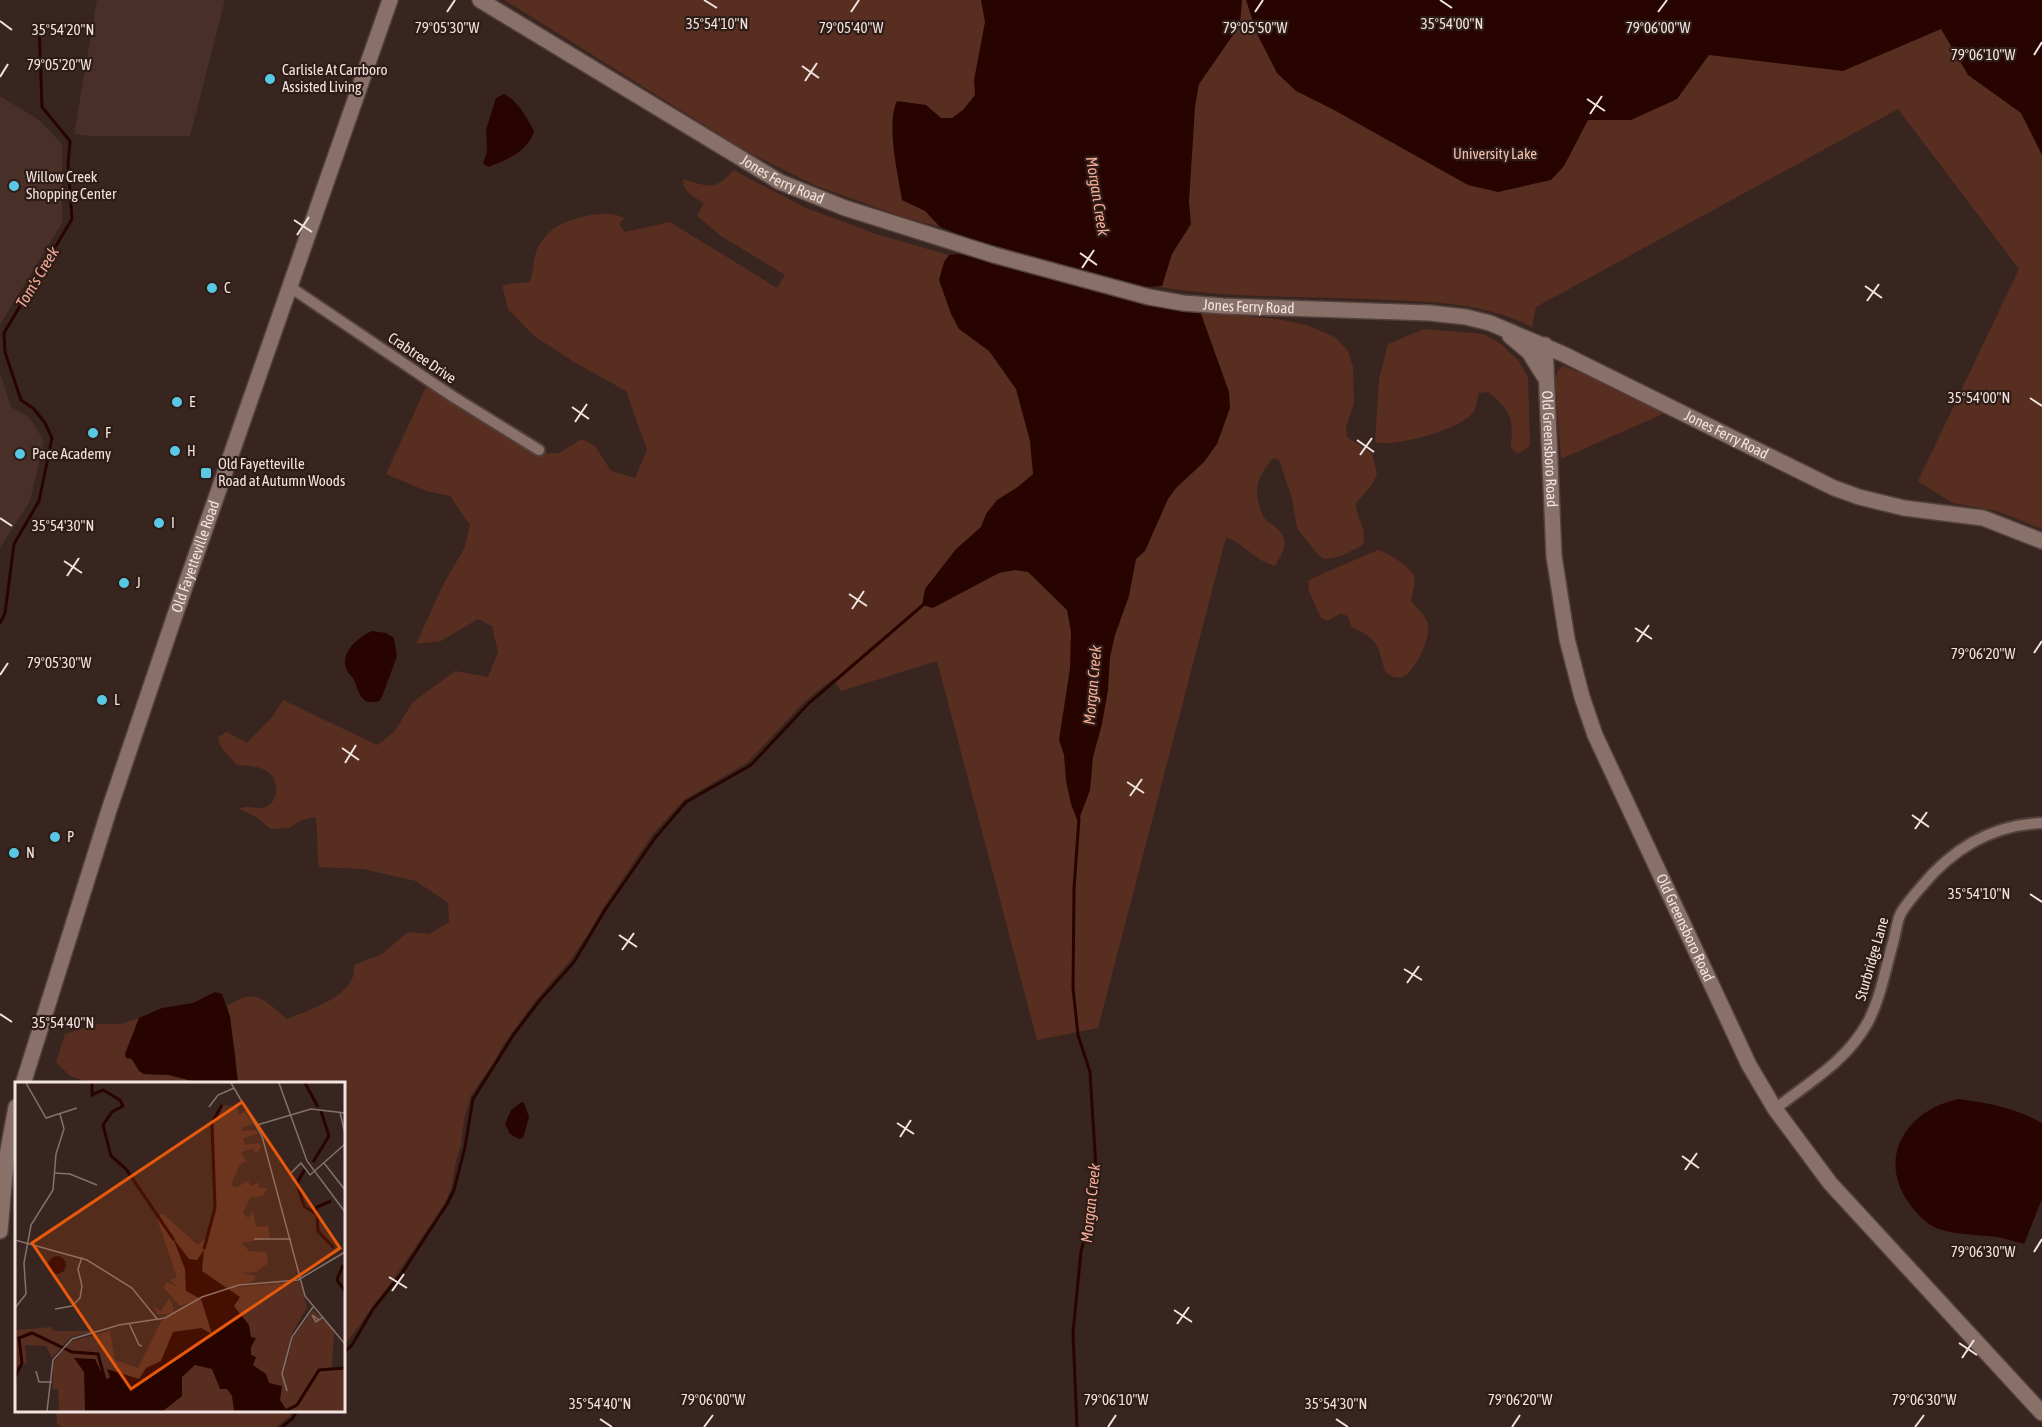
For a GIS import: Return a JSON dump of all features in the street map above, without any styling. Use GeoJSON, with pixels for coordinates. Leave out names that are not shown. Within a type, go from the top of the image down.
{"type":"FeatureCollection","features":[{"type":"Feature","properties":{"kind":"street","name":"Old Fayetteville Road"},"geometry":{"type":"LineString","coordinates":[[23,1082],[114,795],[390,0]]}},
{"type":"Feature","properties":{"kind":"street","name":"Jones Ferry Road"},"geometry":{"type":"LineString","coordinates":[[480,0],[780,182],[845,208],[994,255],[1149,297],[1183,303],[1223,306],[1430,313],[1466,317],[1490,323],[1545,345],[1834,488],[1904,508],[1983,518],[2042,541]]}},
{"type":"Feature","properties":{"kind":"street","name":"Crabtree Drive"},"geometry":{"type":"LineString","coordinates":[[290,287],[459,401],[538,450]]}},
{"type":"Feature","properties":{"kind":"street"},"geometry":{"type":"LineString","coordinates":[[1490,323],[1516,340],[1529,352],[1546,382]]}},
{"type":"Feature","properties":{"kind":"street","name":"Old Greensboro Road"},"geometry":{"type":"LineString","coordinates":[[1545,345],[1555,566],[1567,639],[1582,697],[1604,757],[1678,910],[1734,1035],[1775,1109],[1830,1183],[2042,1413]]}},
{"type":"Feature","properties":{"kind":"street","name":"Sturbridge Lane"},"geometry":{"type":"LineString","coordinates":[[1775,1109],[1803,1086],[1826,1072],[1854,1044],[1868,1022],[1876,1003],[1901,914],[1933,872],[1955,852],[1988,834],[2013,826],[2042,823]]}},
{"type":"Feature","properties":{"kind":"street"},"geometry":{"type":"LineString","coordinates":[[0,1231],[6,1161],[15,1112]]}},
{"type":"Feature","properties":{"kind":"shaded area"},"geometry":{"type":"Polygon","coordinates":[[[97,0],[225,0],[190,136],[74,134],[97,0]]]}},
{"type":"Feature","properties":{"kind":"shaded area","name":"Willow Creek Shopping Center"},"geometry":{"type":"Polygon","coordinates":[[[0,96],[39,120],[62,144],[62,223],[0,325],[0,96]]]}},
{"type":"Feature","properties":{"kind":"shaded area","name":"Pace Academy"},"geometry":{"type":"Polygon","coordinates":[[[0,373],[11,407],[29,417],[44,441],[30,501],[0,548],[0,373]]]}},
{"type":"Feature","properties":{"kind":"green space","name":"University Lake"},"geometry":{"type":"Polygon","coordinates":[[[505,0],[2042,0],[2042,529],[1997,511],[1952,503],[1918,481],[2019,269],[1898,109],[1536,307],[1532,327],[1498,313],[1444,303],[1217,294],[1160,287],[903,217],[814,185],[746,151],[505,0]]]}},
{"type":"Feature","properties":{"kind":"green space"},"geometry":{"type":"Polygon","coordinates":[[[733,170],[806,208],[879,235],[1131,307],[1201,317],[1200,311],[1283,320],[1306,325],[1335,337],[1348,351],[1353,367],[1354,404],[1346,427],[1347,437],[1372,453],[1377,474],[1371,486],[1356,503],[1364,532],[1363,545],[1339,557],[1325,559],[1319,556],[1297,528],[1292,498],[1279,460],[1273,458],[1259,480],[1257,492],[1259,506],[1264,517],[1283,536],[1283,550],[1275,566],[1268,564],[1226,537],[1098,1028],[1037,1040],[937,661],[841,691],[833,679],[806,700],[748,762],[684,800],[652,835],[569,962],[536,1000],[503,1045],[471,1095],[464,1119],[461,1146],[451,1189],[445,1203],[395,1277],[345,1345],[345,1082],[238,1082],[227,1006],[237,1000],[252,996],[265,1001],[287,1019],[314,1008],[332,999],[347,986],[353,977],[354,965],[382,954],[408,932],[429,934],[449,922],[448,903],[416,881],[363,869],[319,867],[315,817],[302,820],[289,828],[271,829],[256,817],[239,809],[268,806],[276,793],[273,778],[265,770],[237,765],[223,749],[218,737],[227,732],[247,743],[272,717],[283,700],[377,745],[394,732],[413,702],[455,671],[488,677],[498,652],[492,626],[478,619],[441,641],[416,644],[444,583],[465,547],[470,525],[450,496],[426,491],[386,474],[427,385],[534,454],[559,453],[582,439],[595,446],[611,471],[635,478],[647,450],[626,391],[534,336],[508,309],[502,285],[530,282],[537,249],[552,230],[577,218],[608,214],[624,218],[619,224],[625,232],[670,222],[777,288],[785,275],[721,236],[697,216],[704,203],[690,194],[683,184],[683,179],[710,185],[721,182],[733,170]]]}},
{"type":"Feature","properties":{"kind":"green space"},"geometry":{"type":"Polygon","coordinates":[[[1424,329],[1483,334],[1501,344],[1517,359],[1528,377],[1530,446],[1517,454],[1511,447],[1512,429],[1509,416],[1502,405],[1488,392],[1479,393],[1474,411],[1468,418],[1457,424],[1412,440],[1375,442],[1379,379],[1388,344],[1424,329]]]}},
{"type":"Feature","properties":{"kind":"green space"},"geometry":{"type":"Polygon","coordinates":[[[1563,366],[1595,378],[1665,413],[1561,459],[1555,379],[1558,370],[1563,366]]]}},
{"type":"Feature","properties":{"kind":"green space"},"geometry":{"type":"Polygon","coordinates":[[[1378,550],[1398,560],[1412,572],[1415,582],[1411,601],[1428,624],[1427,637],[1421,654],[1412,669],[1402,677],[1394,677],[1385,671],[1376,643],[1367,635],[1351,627],[1348,616],[1340,614],[1327,621],[1321,618],[1309,591],[1308,581],[1378,550]]]}},
{"type":"Feature","properties":{"kind":"green space"},"geometry":{"type":"Polygon","coordinates":[[[139,1018],[125,1054],[144,1074],[169,1075],[196,1082],[88,1082],[70,1076],[56,1062],[65,1034],[97,1024],[122,1024],[139,1018]]]}},
{"type":"Feature","properties":{"kind":"green space"},"geometry":{"type":"Polygon","coordinates":[[[56,1412],[292,1412],[276,1427],[62,1427],[57,1424],[56,1412]]]}},
{"type":"Feature","properties":{"kind":"water"},"geometry":{"type":"Polygon","coordinates":[[[981,0],[1242,0],[1240,25],[1199,84],[1195,107],[1189,202],[1191,224],[1172,254],[1162,286],[1144,287],[1107,277],[1108,292],[1200,311],[1229,392],[1230,408],[1217,444],[1204,462],[1176,488],[1168,499],[1145,551],[1136,559],[1129,596],[1110,657],[1108,690],[1093,757],[1090,790],[1078,822],[1071,804],[1064,755],[1059,740],[1070,668],[1071,632],[1067,610],[1028,572],[1015,570],[999,573],[933,608],[922,605],[925,589],[956,549],[981,527],[986,514],[997,500],[1033,474],[1030,441],[1016,389],[989,351],[959,329],[939,280],[944,262],[949,255],[960,254],[1054,277],[1058,263],[974,240],[940,227],[925,211],[902,200],[893,136],[894,111],[897,101],[926,105],[941,118],[952,118],[963,110],[975,95],[974,80],[985,22],[981,0]]]}},
{"type":"Feature","properties":{"kind":"water","name":"University Lake"},"geometry":{"type":"Polygon","coordinates":[[[1246,0],[2042,0],[2042,155],[2021,113],[1968,75],[1941,29],[1843,71],[1709,55],[1677,99],[1631,120],[1588,120],[1564,166],[1551,180],[1498,192],[1468,185],[1296,91],[1277,73],[1257,34],[1246,0]]]}},
{"type":"Feature","properties":{"kind":"water"},"geometry":{"type":"Polygon","coordinates":[[[504,94],[518,105],[534,131],[522,150],[488,167],[483,163],[487,152],[486,130],[496,98],[504,94]]]}},
{"type":"Feature","properties":{"kind":"water"},"geometry":{"type":"Polygon","coordinates":[[[372,631],[386,633],[394,638],[397,656],[382,697],[379,701],[368,702],[360,694],[345,662],[352,645],[372,631]]]}},
{"type":"Feature","properties":{"kind":"water"},"geometry":{"type":"Polygon","coordinates":[[[215,992],[222,994],[230,1016],[238,1082],[196,1082],[169,1075],[144,1074],[139,1071],[132,1059],[126,1058],[125,1054],[139,1018],[162,1008],[193,1003],[215,992]]]}},
{"type":"Feature","properties":{"kind":"water"},"geometry":{"type":"Polygon","coordinates":[[[1959,1099],[2002,1107],[2022,1113],[2042,1123],[2042,1199],[2024,1244],[2002,1238],[1954,1233],[1936,1228],[1913,1209],[1905,1197],[1895,1164],[1904,1134],[1927,1112],[1959,1099]]]}},
{"type":"Feature","properties":{"kind":"water"},"geometry":{"type":"Polygon","coordinates":[[[522,1102],[529,1117],[523,1138],[519,1139],[510,1134],[505,1124],[511,1110],[522,1102]]]}},
{"type":"Feature","properties":{"kind":"waterway","name":"Tom's Creek"},"geometry":{"type":"LineString","coordinates":[[0,623],[5,613],[14,544],[39,501],[52,438],[45,423],[34,409],[21,400],[5,352],[4,333],[72,219],[68,165],[70,141],[42,107],[39,24]]}},
{"type":"Feature","properties":{"kind":"waterway"},"geometry":{"type":"LineString","coordinates":[[345,1351],[352,1345],[373,1309],[402,1273],[447,1204],[454,1190],[465,1147],[473,1099],[514,1034],[574,962],[605,910],[655,838],[686,802],[751,765],[809,703],[923,605]]}},
{"type":"Feature","properties":{"kind":"waterway","name":"Morgan Creek"},"geometry":{"type":"LineString","coordinates":[[1077,1427],[1073,1333],[1081,1251],[1087,1230],[1096,1169],[1090,1072],[1078,1035],[1073,988],[1074,889],[1079,818]]}},
{"type":"Feature","properties":{"kind":"waterway"},"geometry":{"type":"LineString","coordinates":[[282,1427],[293,1418],[296,1412]]}},
{"type":"Feature","properties":{"kind":"place","name":"Carlisle At Carrboro Assisted Living"},"geometry":{"type":"Point","coordinates":[270,79]}},
{"type":"Feature","properties":{"kind":"place","name":"Willow Creek Shopping Center"},"geometry":{"type":"Point","coordinates":[14,186]}},
{"type":"Feature","properties":{"kind":"place","name":"C"},"geometry":{"type":"Point","coordinates":[212,288]}},
{"type":"Feature","properties":{"kind":"place","name":"E"},"geometry":{"type":"Point","coordinates":[177,402]}},
{"type":"Feature","properties":{"kind":"place","name":"F"},"geometry":{"type":"Point","coordinates":[93,433]}},
{"type":"Feature","properties":{"kind":"place","name":"H"},"geometry":{"type":"Point","coordinates":[175,451]}},
{"type":"Feature","properties":{"kind":"place","name":"Pace Academy"},"geometry":{"type":"Point","coordinates":[20,454]}},
{"type":"Feature","properties":{"kind":"place","name":"Old Fayetteville Road at Autumn Woods"},"geometry":{"type":"Point","coordinates":[206,473]}},
{"type":"Feature","properties":{"kind":"place","name":"I"},"geometry":{"type":"Point","coordinates":[159,523]}},
{"type":"Feature","properties":{"kind":"place","name":"J"},"geometry":{"type":"Point","coordinates":[124,583]}},
{"type":"Feature","properties":{"kind":"place","name":"L"},"geometry":{"type":"Point","coordinates":[102,700]}},
{"type":"Feature","properties":{"kind":"place","name":"P"},"geometry":{"type":"Point","coordinates":[55,837]}},
{"type":"Feature","properties":{"kind":"place","name":"N"},"geometry":{"type":"Point","coordinates":[14,853]}}]}
